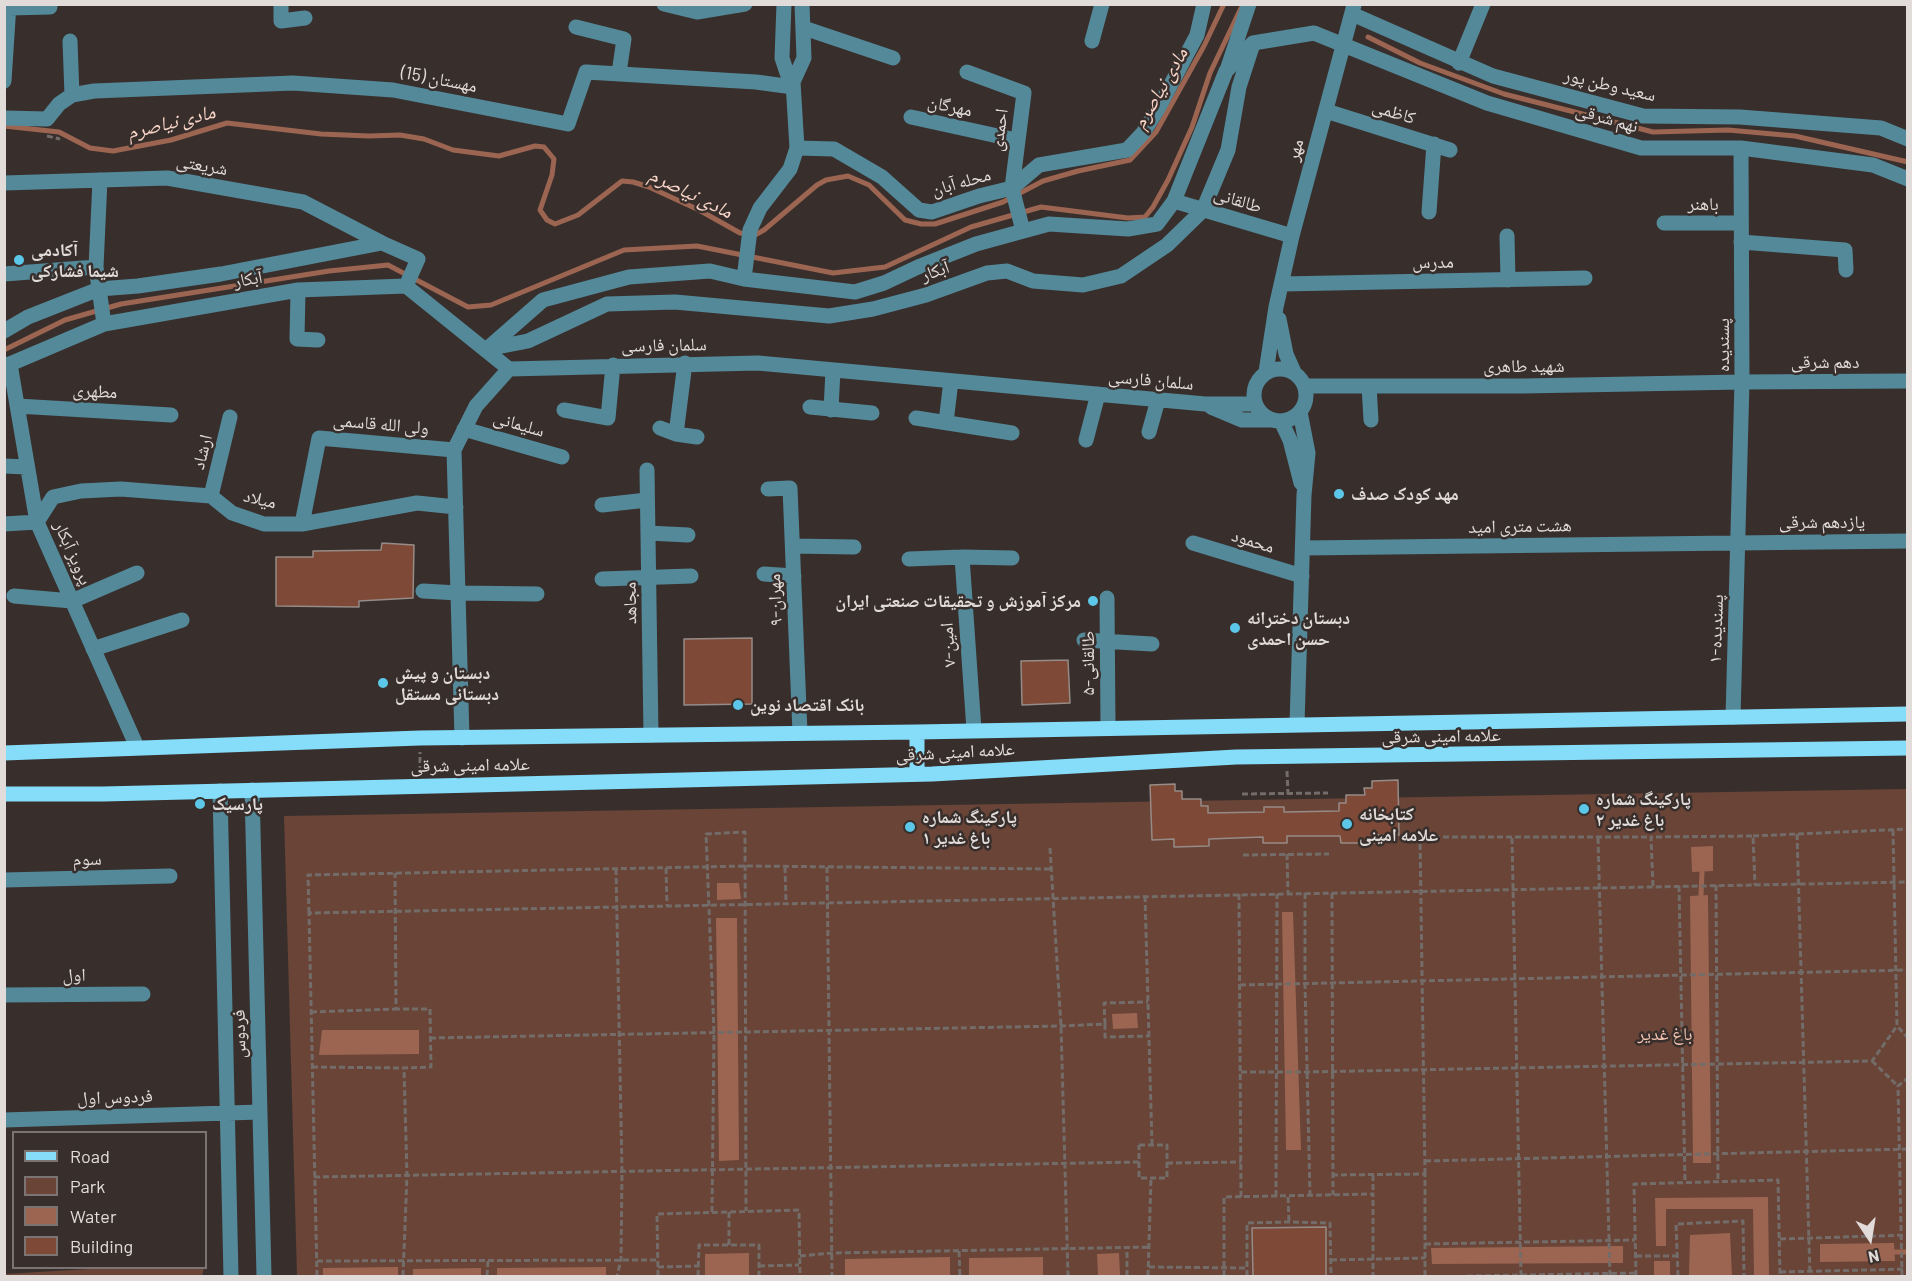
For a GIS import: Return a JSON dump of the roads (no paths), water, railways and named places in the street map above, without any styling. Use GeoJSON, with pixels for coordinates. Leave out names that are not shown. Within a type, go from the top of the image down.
{"type":"FeatureCollection","features":[{"type":"Feature","properties":{"kind":"main road","name":"علامه امینی شرقی"},"geometry":{"type":"LineString","coordinates":[[4,753],[420,738],[916,732],[1908,714]]}},
{"type":"Feature","properties":{"kind":"main road"},"geometry":{"type":"LineString","coordinates":[[916,732],[916,774]]}},
{"type":"Feature","properties":{"kind":"main road","name":"علامه امینی شرقی"},"geometry":{"type":"LineString","coordinates":[[4,794],[916,774],[1236,757],[1908,748]]}},
{"type":"Feature","properties":{"kind":"street"},"geometry":{"type":"LineString","coordinates":[[281,4],[281,21],[305,18]]}},
{"type":"Feature","properties":{"kind":"street"},"geometry":{"type":"LineString","coordinates":[[664,4],[697,12],[745,4]]}},
{"type":"Feature","properties":{"kind":"street"},"geometry":{"type":"LineString","coordinates":[[744,279],[750,230],[760,208],[790,169],[797,148],[793,85],[782,58],[784,4]]}},
{"type":"Feature","properties":{"kind":"street"},"geometry":{"type":"LineString","coordinates":[[793,85],[804,58],[802,4]]}},
{"type":"Feature","properties":{"kind":"street"},"geometry":{"type":"LineString","coordinates":[[1092,41],[1102,4]]}},
{"type":"Feature","properties":{"kind":"street"},"geometry":{"type":"LineString","coordinates":[[1011,188],[1039,165],[1127,150],[1143,133],[1159,107],[1197,35],[1204,4]]}},
{"type":"Feature","properties":{"kind":"street"},"geometry":{"type":"LineString","coordinates":[[1226,71],[1249,4]]}},
{"type":"Feature","properties":{"kind":"street"},"geometry":{"type":"LineString","coordinates":[[1459,63],[1483,4]]}},
{"type":"Feature","properties":{"kind":"street"},"geometry":{"type":"LineString","coordinates":[[4,81],[9,6],[50,7]]}},
{"type":"Feature","properties":{"kind":"street","name":"سعید وطن پور"},"geometry":{"type":"LineString","coordinates":[[1353,9],[1459,63],[1493,76],[1643,116],[1740,117],[1881,128],[1906,134]]}},
{"type":"Feature","properties":{"kind":"street","name":"مهر"},"geometry":{"type":"LineString","coordinates":[[1266,372],[1276,307],[1292,236],[1353,9]]}},
{"type":"Feature","properties":{"kind":"street"},"geometry":{"type":"LineString","coordinates":[[576,27],[624,39],[619,73]]}},
{"type":"Feature","properties":{"kind":"street"},"geometry":{"type":"LineString","coordinates":[[804,28],[893,58]]}},
{"type":"Feature","properties":{"kind":"street"},"geometry":{"type":"LineString","coordinates":[[1253,43],[1314,33],[1343,44]]}},
{"type":"Feature","properties":{"kind":"street"},"geometry":{"type":"LineString","coordinates":[[4,118],[47,119],[59,104],[72,95],[70,41]]}},
{"type":"Feature","properties":{"kind":"street","name":"آبکار"},"geometry":{"type":"LineString","coordinates":[[487,349],[543,300],[629,277],[710,271],[744,279],[855,292],[884,283],[976,244],[1049,224],[1128,229],[1157,224],[1173,201],[1226,71],[1253,43]]}},
{"type":"Feature","properties":{"kind":"street","name":"آبکار"},"geometry":{"type":"LineString","coordinates":[[487,349],[528,341],[607,304],[675,302],[829,316],[926,295],[987,273],[1007,271],[1033,281],[1083,285],[1122,276],[1167,245],[1203,210],[1228,150],[1239,87],[1253,43]]}},
{"type":"Feature","properties":{"kind":"street","name":"نهم شرقی"},"geometry":{"type":"LineString","coordinates":[[1343,44],[1487,103],[1641,148],[1741,148],[1873,165],[1908,179]]}},
{"type":"Feature","properties":{"kind":"street","name":"مهستان (15)"},"geometry":{"type":"LineString","coordinates":[[72,95],[94,91],[292,83],[393,90],[568,124],[586,72],[793,85]]}},
{"type":"Feature","properties":{"kind":"street","name":"احمدی"},"geometry":{"type":"LineString","coordinates":[[967,72],[1024,93],[1011,188],[1023,231]]}},
{"type":"Feature","properties":{"kind":"street","name":"کاظمی"},"geometry":{"type":"LineString","coordinates":[[1326,111],[1450,150]]}},
{"type":"Feature","properties":{"kind":"street","name":"مهرگان"},"geometry":{"type":"LineString","coordinates":[[911,117],[1016,140]]}},
{"type":"Feature","properties":{"kind":"street"},"geometry":{"type":"LineString","coordinates":[[1429,212],[1434,144]]}},
{"type":"Feature","properties":{"kind":"street","name":"محله آبان"},"geometry":{"type":"LineString","coordinates":[[797,148],[834,149],[882,177],[919,210],[932,212],[1011,188]]}},
{"type":"Feature","properties":{"kind":"street","name":"پسندیده"},"geometry":{"type":"LineString","coordinates":[[1737,542],[1742,382],[1741,148]]}},
{"type":"Feature","properties":{"kind":"street","name":"شریعتی"},"geometry":{"type":"LineString","coordinates":[[4,183],[167,178],[303,202],[382,243]]}},
{"type":"Feature","properties":{"kind":"street"},"geometry":{"type":"LineString","coordinates":[[100,180],[96,267],[104,324]]}},
{"type":"Feature","properties":{"kind":"street","name":"طالقانی"},"geometry":{"type":"LineString","coordinates":[[1173,201],[1292,236]]}},
{"type":"Feature","properties":{"kind":"street","name":"باهنر"},"geometry":{"type":"LineString","coordinates":[[1664,223],[1741,223]]}},
{"type":"Feature","properties":{"kind":"street"},"geometry":{"type":"LineString","coordinates":[[1507,236],[1508,280]]}},
{"type":"Feature","properties":{"kind":"street"},"geometry":{"type":"LineString","coordinates":[[1741,242],[1845,250],[1846,270]]}},
{"type":"Feature","properties":{"kind":"street"},"geometry":{"type":"LineString","coordinates":[[382,243],[418,259],[406,286],[509,369],[476,406],[454,450],[462,738]]}},
{"type":"Feature","properties":{"kind":"street","name":"آبکار"},"geometry":{"type":"LineString","coordinates":[[4,331],[28,317],[99,289],[221,274],[382,243]]}},
{"type":"Feature","properties":{"kind":"street"},"geometry":{"type":"LineString","coordinates":[[4,274],[96,267]]}},
{"type":"Feature","properties":{"kind":"street","name":"مدرس"},"geometry":{"type":"LineString","coordinates":[[1282,284],[1585,279]]}},
{"type":"Feature","properties":{"kind":"street","name":"آبکار"},"geometry":{"type":"LineString","coordinates":[[7,364],[104,324],[298,290],[406,286]]}},
{"type":"Feature","properties":{"kind":"street"},"geometry":{"type":"LineString","coordinates":[[298,290],[297,339],[318,340]]}},
{"type":"Feature","properties":{"kind":"street","name":"مهر"},"geometry":{"type":"LineString","coordinates":[[1276,307],[1286,354],[1294,372]]}},
{"type":"Feature","properties":{"kind":"street"},"geometry":{"type":"LineString","coordinates":[[676,434],[686,363]]}},
{"type":"Feature","properties":{"kind":"street","name":"سلمان فارسی"},"geometry":{"type":"LineString","coordinates":[[509,369],[758,363],[1205,404],[1255,404]]}},
{"type":"Feature","properties":{"kind":"street","name":"پرویز آبکار"},"geometry":{"type":"LineString","coordinates":[[7,364],[37,522],[137,747]]}},
{"type":"Feature","properties":{"kind":"street"},"geometry":{"type":"LineString","coordinates":[[564,410],[608,418],[613,365]]}},
{"type":"Feature","properties":{"kind":"street"},"geometry":{"type":"LineString","coordinates":[[1277,421],[1295,417],[1306,399],[1305,386],[1294,372],[1280,368],[1266,372],[1256,382],[1253,396],[1259,411],[1277,421],[1290,441],[1304,495]]}},
{"type":"Feature","properties":{"kind":"street"},"geometry":{"type":"LineString","coordinates":[[831,410],[833,370]]}},
{"type":"Feature","properties":{"kind":"street"},"geometry":{"type":"LineString","coordinates":[[946,422],[951,381]]}},
{"type":"Feature","properties":{"kind":"street","name":"دهم شرقی"},"geometry":{"type":"LineString","coordinates":[[1742,382],[1908,381]]}},
{"type":"Feature","properties":{"kind":"street","name":"شهید طاهری"},"geometry":{"type":"LineString","coordinates":[[1305,386],[1523,386],[1742,382]]}},
{"type":"Feature","properties":{"kind":"street"},"geometry":{"type":"LineString","coordinates":[[1369,386],[1371,420]]}},
{"type":"Feature","properties":{"kind":"street"},"geometry":{"type":"LineString","coordinates":[[1086,440],[1098,394]]}},
{"type":"Feature","properties":{"kind":"street"},"geometry":{"type":"LineString","coordinates":[[1149,432],[1158,400]]}},
{"type":"Feature","properties":{"kind":"street","name":"سلمان فارسی"},"geometry":{"type":"LineString","coordinates":[[1205,404],[1242,420],[1277,421]]}},
{"type":"Feature","properties":{"kind":"street","name":"مطهری"},"geometry":{"type":"LineString","coordinates":[[16,406],[171,415]]}},
{"type":"Feature","properties":{"kind":"street"},"geometry":{"type":"LineString","coordinates":[[810,407],[872,413]]}},
{"type":"Feature","properties":{"kind":"street"},"geometry":{"type":"LineString","coordinates":[[1297,724],[1304,495],[1308,453],[1300,412]]}},
{"type":"Feature","properties":{"kind":"street","name":"ارشاد"},"geometry":{"type":"LineString","coordinates":[[211,496],[230,417]]}},
{"type":"Feature","properties":{"kind":"street"},"geometry":{"type":"LineString","coordinates":[[916,417],[1012,433]]}},
{"type":"Feature","properties":{"kind":"street"},"geometry":{"type":"LineString","coordinates":[[660,428],[676,434],[697,437]]}},
{"type":"Feature","properties":{"kind":"street","name":"سلیمانی"},"geometry":{"type":"LineString","coordinates":[[464,429],[562,457]]}},
{"type":"Feature","properties":{"kind":"street","name":"ولی الله قاسمی"},"geometry":{"type":"LineString","coordinates":[[302,524],[319,438],[454,450]]}},
{"type":"Feature","properties":{"kind":"street"},"geometry":{"type":"LineString","coordinates":[[4,466],[27,467]]}},
{"type":"Feature","properties":{"kind":"street","name":"مجاهد"},"geometry":{"type":"LineString","coordinates":[[646,470],[651,735]]}},
{"type":"Feature","properties":{"kind":"street","name":"۹-مهران"},"geometry":{"type":"LineString","coordinates":[[768,489],[790,488],[800,733]]}},
{"type":"Feature","properties":{"kind":"street"},"geometry":{"type":"LineString","coordinates":[[4,524],[37,522],[53,497],[81,491],[121,489],[211,496]]}},
{"type":"Feature","properties":{"kind":"street","name":"میلاد"},"geometry":{"type":"LineString","coordinates":[[211,496],[232,513],[264,524],[302,524],[417,503],[456,507]]}},
{"type":"Feature","properties":{"kind":"street"},"geometry":{"type":"LineString","coordinates":[[602,505],[647,500]]}},
{"type":"Feature","properties":{"kind":"street"},"geometry":{"type":"LineString","coordinates":[[648,533],[688,535]]}},
{"type":"Feature","properties":{"kind":"street","name":"یازدهم شرقی"},"geometry":{"type":"LineString","coordinates":[[1737,542],[1908,541]]}},
{"type":"Feature","properties":{"kind":"street","name":"هشت متری امید"},"geometry":{"type":"LineString","coordinates":[[1303,548],[1737,542]]}},
{"type":"Feature","properties":{"kind":"street","name":"۱-پسندیده"},"geometry":{"type":"LineString","coordinates":[[1733,717],[1737,542]]}},
{"type":"Feature","properties":{"kind":"street","name":"محمود"},"geometry":{"type":"LineString","coordinates":[[1193,543],[1302,576]]}},
{"type":"Feature","properties":{"kind":"street"},"geometry":{"type":"LineString","coordinates":[[793,546],[854,547]]}},
{"type":"Feature","properties":{"kind":"street","name":"۷-امین"},"geometry":{"type":"LineString","coordinates":[[962,557],[974,730]]}},
{"type":"Feature","properties":{"kind":"street"},"geometry":{"type":"LineString","coordinates":[[909,559],[1012,558]]}},
{"type":"Feature","properties":{"kind":"street"},"geometry":{"type":"LineString","coordinates":[[14,596],[72,601],[138,573]]}},
{"type":"Feature","properties":{"kind":"street"},"geometry":{"type":"LineString","coordinates":[[764,573],[794,576]]}},
{"type":"Feature","properties":{"kind":"street"},"geometry":{"type":"LineString","coordinates":[[602,579],[691,576]]}},
{"type":"Feature","properties":{"kind":"street"},"geometry":{"type":"LineString","coordinates":[[423,591],[537,594]]}},
{"type":"Feature","properties":{"kind":"street","name":"۵-طالقانی"},"geometry":{"type":"LineString","coordinates":[[1107,598],[1108,727]]}},
{"type":"Feature","properties":{"kind":"street"},"geometry":{"type":"LineString","coordinates":[[93,649],[182,620]]}},
{"type":"Feature","properties":{"kind":"street"},"geometry":{"type":"LineString","coordinates":[[1084,640],[1152,644]]}},
{"type":"Feature","properties":{"kind":"street","name":"فردوس"},"geometry":{"type":"LineString","coordinates":[[252,790],[264,1276]]}},
{"type":"Feature","properties":{"kind":"street","name":"فردوس"},"geometry":{"type":"LineString","coordinates":[[220,791],[231,1276]]}},
{"type":"Feature","properties":{"kind":"street","name":"سوم"},"geometry":{"type":"LineString","coordinates":[[4,880],[170,876]]}},
{"type":"Feature","properties":{"kind":"street","name":"اول"},"geometry":{"type":"LineString","coordinates":[[4,995],[143,994]]}},
{"type":"Feature","properties":{"kind":"street","name":"فردوس اول"},"geometry":{"type":"LineString","coordinates":[[4,1120],[260,1112]]}},
{"type":"Feature","properties":{"kind":"water"},"geometry":{"type":"Polygon","coordinates":[[[1713,846],[1713,871],[1692,872],[1691,847],[1713,846]]]}},
{"type":"Feature","properties":{"kind":"water"},"geometry":{"type":"Polygon","coordinates":[[[717,883],[739,883],[741,899],[717,900],[717,883]]]}},
{"type":"Feature","properties":{"kind":"water"},"geometry":{"type":"Polygon","coordinates":[[[1708,895],[1711,1163],[1693,1163],[1690,896],[1708,895]]]}},
{"type":"Feature","properties":{"kind":"water"},"geometry":{"type":"Polygon","coordinates":[[[1282,912],[1293,912],[1301,1150],[1286,1150],[1282,912]]]}},
{"type":"Feature","properties":{"kind":"water"},"geometry":{"type":"Polygon","coordinates":[[[716,918],[737,918],[739,1160],[719,1161],[716,918]]]}},
{"type":"Feature","properties":{"kind":"water"},"geometry":{"type":"Polygon","coordinates":[[[1137,1013],[1138,1028],[1113,1029],[1112,1014],[1137,1013]]]}},
{"type":"Feature","properties":{"kind":"water"},"geometry":{"type":"Polygon","coordinates":[[[322,1030],[419,1030],[419,1054],[319,1055],[322,1030]]]}},
{"type":"Feature","properties":{"kind":"water"},"geometry":{"type":"Polygon","coordinates":[[[1768,1197],[1769,1276],[1754,1276],[1753,1209],[1666,1209],[1666,1246],[1656,1246],[1655,1198],[1768,1197]]]}},
{"type":"Feature","properties":{"kind":"water"},"geometry":{"type":"Polygon","coordinates":[[[1730,1233],[1732,1276],[1689,1276],[1690,1235],[1730,1233]]]}},
{"type":"Feature","properties":{"kind":"water"},"geometry":{"type":"Polygon","coordinates":[[[1894,1243],[1895,1261],[1820,1262],[1820,1244],[1894,1243]]]}},
{"type":"Feature","properties":{"kind":"water"},"geometry":{"type":"Polygon","coordinates":[[[1623,1246],[1623,1263],[1432,1264],[1431,1248],[1623,1246]]]}},
{"type":"Feature","properties":{"kind":"water"},"geometry":{"type":"Polygon","coordinates":[[[749,1253],[749,1276],[705,1276],[705,1254],[749,1253]]]}},
{"type":"Feature","properties":{"kind":"water"},"geometry":{"type":"Polygon","coordinates":[[[1119,1253],[1120,1275],[1098,1275],[1097,1254],[1119,1253]]]}},
{"type":"Feature","properties":{"kind":"water"},"geometry":{"type":"Polygon","coordinates":[[[950,1257],[950,1275],[845,1276],[845,1259],[950,1257]]]}},
{"type":"Feature","properties":{"kind":"water"},"geometry":{"type":"Polygon","coordinates":[[[1043,1257],[1043,1275],[969,1276],[969,1258],[1043,1257]]]}},
{"type":"Feature","properties":{"kind":"water"},"geometry":{"type":"Polygon","coordinates":[[[1654,1261],[1670,1261],[1670,1276],[1654,1276],[1654,1261]]]}},
{"type":"Feature","properties":{"kind":"water"},"geometry":{"type":"Polygon","coordinates":[[[398,1267],[398,1276],[323,1276],[323,1268],[398,1267]]]}},
{"type":"Feature","properties":{"kind":"water"},"geometry":{"type":"Polygon","coordinates":[[[606,1267],[606,1276],[497,1276],[497,1268],[606,1267]]]}},
{"type":"Feature","properties":{"kind":"water"},"geometry":{"type":"Polygon","coordinates":[[[481,1268],[481,1276],[413,1276],[413,1269],[481,1268]]]}},
{"type":"Feature","properties":{"kind":"waterway","name":"مادی نیاصرم"},"geometry":{"type":"LineString","coordinates":[[4,126],[59,132],[90,148],[113,151],[171,140],[227,123],[321,134],[400,135],[424,139],[453,150],[499,156],[535,146],[544,147],[554,159],[552,175],[540,210],[547,220],[555,224],[578,215],[622,181],[649,187],[699,210],[740,233],[755,235],[817,185],[826,180],[848,176],[869,185],[905,220],[921,224],[935,224],[1003,202],[1043,181],[1130,160],[1156,132],[1204,46],[1224,4]]}},
{"type":"Feature","properties":{"kind":"waterway"},"geometry":{"type":"LineString","coordinates":[[4,350],[65,320],[121,304],[329,271],[388,265],[468,307],[491,305],[624,250],[697,246],[833,273],[885,267],[971,227],[1041,207],[1128,218],[1145,217],[1168,180],[1192,127],[1210,73],[1241,8]]}},
{"type":"Feature","properties":{"kind":"waterway"},"geometry":{"type":"LineString","coordinates":[[1368,37],[1420,63],[1504,94],[1653,132],[1728,130],[1795,136],[1908,162]]}},
{"type":"Feature","properties":{"kind":"waterway"},"geometry":{"type":"LineString","coordinates":[[1701,895],[1702,872]]}},
{"type":"Feature","properties":{"kind":"waterway"},"geometry":{"type":"LineString","coordinates":[[1894,1252],[1908,1252]]}},
{"type":"Feature","properties":{"kind":"place","name":"آکادمی شیما فشارکی"},"geometry":{"type":"Point","coordinates":[19,260]}},
{"type":"Feature","properties":{"kind":"place","name":"مهد کودک صدف"},"geometry":{"type":"Point","coordinates":[1339,494]}},
{"type":"Feature","properties":{"kind":"place","name":"مرکز آموزش و تحقیقات صنعتی ایران"},"geometry":{"type":"Point","coordinates":[1093,601]}},
{"type":"Feature","properties":{"kind":"place","name":"دبستان دخترانه حسن احمدی"},"geometry":{"type":"Point","coordinates":[1235,628]}},
{"type":"Feature","properties":{"kind":"place","name":"دبستان و پیش دبستانی مستقل"},"geometry":{"type":"Point","coordinates":[383,683]}},
{"type":"Feature","properties":{"kind":"place","name":"بانک اقتصاد نوین"},"geometry":{"type":"Point","coordinates":[738,705]}},
{"type":"Feature","properties":{"kind":"place","name":"پارسیک"},"geometry":{"type":"Point","coordinates":[200,804]}},
{"type":"Feature","properties":{"kind":"place","name":"پارکینگ شماره ۲ باغ غدیر"},"geometry":{"type":"Point","coordinates":[1584,809]}},
{"type":"Feature","properties":{"kind":"place","name":"کتابخانه علامه امینی"},"geometry":{"type":"Point","coordinates":[1347,824]}},
{"type":"Feature","properties":{"kind":"place","name":"پارکینگ شماره ۱ باغ غدیر"},"geometry":{"type":"Point","coordinates":[910,827]}},
{"type":"Feature","properties":{"kind":"park label","name":"باغ غدیر"},"geometry":{"type":"Point","coordinates":[1665,1034]}}]}
